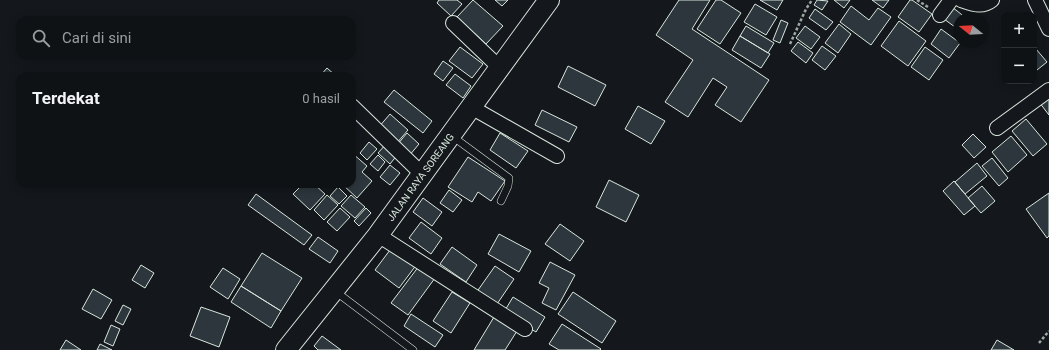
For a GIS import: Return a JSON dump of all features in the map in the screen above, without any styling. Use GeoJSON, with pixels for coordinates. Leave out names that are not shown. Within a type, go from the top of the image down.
{"type":"FeatureCollection","features":[{"type":"Feature","properties":{"kind":"main road","name":"JALAN RAYA SOREANG"},"geometry":{"type":"LineString","coordinates":[[286,350],[378,235],[549,0]]}},
{"type":"Feature","properties":{"kind":"street"},"geometry":{"type":"LineString","coordinates":[[940,14],[951,0]]}},
{"type":"Feature","properties":{"kind":"street"},"geometry":{"type":"LineString","coordinates":[[961,0],[979,6],[985,5],[992,0]]}},
{"type":"Feature","properties":{"kind":"street"},"geometry":{"type":"LineString","coordinates":[[1035,0],[1049,29]]}},
{"type":"Feature","properties":{"kind":"street"},"geometry":{"type":"LineString","coordinates":[[452,23],[500,68]]}},
{"type":"Feature","properties":{"kind":"street"},"geometry":{"type":"LineString","coordinates":[[997,128],[1049,90]]}},
{"type":"Feature","properties":{"kind":"street"},"geometry":{"type":"LineString","coordinates":[[471,107],[557,156]]}},
{"type":"Feature","properties":{"kind":"street"},"geometry":{"type":"LineString","coordinates":[[356,110],[422,174]]}},
{"type":"Feature","properties":{"kind":"street"},"geometry":{"type":"LineString","coordinates":[[378,235],[525,329]]}},
{"type":"Feature","properties":{"kind":"lane"},"geometry":{"type":"LineString","coordinates":[[451,135],[509,178],[508,186],[501,201]]}},
{"type":"Feature","properties":{"kind":"lane"},"geometry":{"type":"LineString","coordinates":[[334,290],[413,350]]}},
{"type":"Feature","properties":{"kind":"path"},"geometry":{"type":"LineString","coordinates":[[790,44],[806,9],[812,0]]}},
{"type":"Feature","properties":{"kind":"path"},"geometry":{"type":"LineString","coordinates":[[1039,343],[1049,331]]}},
{"type":"Feature","properties":{"kind":"building"},"geometry":{"type":"Polygon","coordinates":[[[439,0],[457,0],[462,4],[451,16],[437,3],[439,0]]]}},
{"type":"Feature","properties":{"kind":"building"},"geometry":{"type":"Polygon","coordinates":[[[473,0],[503,26],[486,44],[457,17],[473,0]]]}},
{"type":"Feature","properties":{"kind":"building"},"geometry":{"type":"Polygon","coordinates":[[[495,0],[508,0],[502,6],[495,0]]]}},
{"type":"Feature","properties":{"kind":"building"},"geometry":{"type":"Polygon","coordinates":[[[679,0],[710,0],[692,29],[769,80],[741,122],[715,105],[727,87],[713,78],[688,117],[665,102],[693,60],[656,35],[679,0]]]}},
{"type":"Feature","properties":{"kind":"building"},"geometry":{"type":"Polygon","coordinates":[[[716,0],[721,0],[741,13],[720,44],[697,29],[716,0]]]}},
{"type":"Feature","properties":{"kind":"building"},"geometry":{"type":"Polygon","coordinates":[[[760,0],[783,0],[777,10],[760,0]]]}},
{"type":"Feature","properties":{"kind":"building"},"geometry":{"type":"Polygon","coordinates":[[[817,0],[828,1],[822,10],[814,5],[817,0]]]}},
{"type":"Feature","properties":{"kind":"building"},"geometry":{"type":"Polygon","coordinates":[[[834,0],[850,0],[844,8],[834,0]]]}},
{"type":"Feature","properties":{"kind":"building"},"geometry":{"type":"Polygon","coordinates":[[[872,0],[889,0],[883,8],[872,0]]]}},
{"type":"Feature","properties":{"kind":"building"},"geometry":{"type":"Polygon","coordinates":[[[910,0],[932,14],[919,32],[898,17],[910,0]]]}},
{"type":"Feature","properties":{"kind":"building"},"geometry":{"type":"Polygon","coordinates":[[[755,4],[777,17],[766,35],[744,22],[755,4]]]}},
{"type":"Feature","properties":{"kind":"building"},"geometry":{"type":"Polygon","coordinates":[[[851,6],[869,20],[878,8],[891,17],[871,45],[840,22],[851,6]]]}},
{"type":"Feature","properties":{"kind":"building"},"geometry":{"type":"Polygon","coordinates":[[[952,7],[958,12],[953,12],[953,26],[944,19],[952,7]]]}},
{"type":"Feature","properties":{"kind":"building"},"geometry":{"type":"Polygon","coordinates":[[[815,9],[833,22],[826,30],[809,18],[815,9]]]}},
{"type":"Feature","properties":{"kind":"building"},"geometry":{"type":"Polygon","coordinates":[[[781,20],[788,23],[780,43],[773,40],[781,20]]]}},
{"type":"Feature","properties":{"kind":"building"},"geometry":{"type":"Polygon","coordinates":[[[899,21],[926,41],[908,66],[881,46],[899,21]]]}},
{"type":"Feature","properties":{"kind":"building"},"geometry":{"type":"Polygon","coordinates":[[[839,24],[851,34],[838,53],[825,43],[839,24]]]}},
{"type":"Feature","properties":{"kind":"building"},"geometry":{"type":"Polygon","coordinates":[[[746,26],[774,43],[768,53],[740,36],[746,26]]]}},
{"type":"Feature","properties":{"kind":"building"},"geometry":{"type":"Polygon","coordinates":[[[805,26],[820,37],[811,49],[796,38],[805,26]]]}},
{"type":"Feature","properties":{"kind":"building"},"geometry":{"type":"Polygon","coordinates":[[[941,29],[953,38],[953,48],[956,48],[949,58],[931,44],[941,29]]]}},
{"type":"Feature","properties":{"kind":"building"},"geometry":{"type":"Polygon","coordinates":[[[740,36],[770,54],[761,68],[732,50],[740,36]]]}},
{"type":"Feature","properties":{"kind":"building"},"geometry":{"type":"Polygon","coordinates":[[[798,42],[813,53],[806,63],[791,51],[798,42]]]}},
{"type":"Feature","properties":{"kind":"building"},"geometry":{"type":"Polygon","coordinates":[[[822,46],[836,56],[825,70],[812,60],[822,46]]]}},
{"type":"Feature","properties":{"kind":"building"},"geometry":{"type":"Polygon","coordinates":[[[460,47],[483,64],[472,78],[449,61],[460,47]]]}},
{"type":"Feature","properties":{"kind":"building"},"geometry":{"type":"Polygon","coordinates":[[[925,47],[943,60],[929,80],[911,67],[925,47]]]}},
{"type":"Feature","properties":{"kind":"building"},"geometry":{"type":"Polygon","coordinates":[[[1037,50],[1047,62],[1037,70],[1037,50]]]}},
{"type":"Feature","properties":{"kind":"building"},"geometry":{"type":"Polygon","coordinates":[[[443,61],[453,68],[443,81],[434,74],[443,61]]]}},
{"type":"Feature","properties":{"kind":"building"},"geometry":{"type":"Polygon","coordinates":[[[568,66],[606,85],[595,106],[558,87],[568,66]]]}},
{"type":"Feature","properties":{"kind":"building"},"geometry":{"type":"Polygon","coordinates":[[[327,68],[332,72],[324,72],[327,68]]]}},
{"type":"Feature","properties":{"kind":"building"},"geometry":{"type":"Polygon","coordinates":[[[455,74],[471,86],[463,98],[446,85],[455,74]]]}},
{"type":"Feature","properties":{"kind":"building"},"geometry":{"type":"Polygon","coordinates":[[[394,90],[432,121],[423,133],[384,102],[394,90]]]}},
{"type":"Feature","properties":{"kind":"building"},"geometry":{"type":"Polygon","coordinates":[[[1049,94],[1049,115],[1039,102],[1049,94]]]}},
{"type":"Feature","properties":{"kind":"building"},"geometry":{"type":"Polygon","coordinates":[[[638,106],[665,121],[651,144],[625,129],[638,106]]]}},
{"type":"Feature","properties":{"kind":"building"},"geometry":{"type":"Polygon","coordinates":[[[542,110],[577,127],[569,142],[535,125],[542,110]]]}},
{"type":"Feature","properties":{"kind":"building"},"geometry":{"type":"Polygon","coordinates":[[[390,114],[408,130],[396,144],[378,128],[390,114]]]}},
{"type":"Feature","properties":{"kind":"building"},"geometry":{"type":"Polygon","coordinates":[[[1026,119],[1047,144],[1033,156],[1012,131],[1026,119]]]}},
{"type":"Feature","properties":{"kind":"building"},"geometry":{"type":"Polygon","coordinates":[[[407,133],[419,144],[409,156],[397,145],[407,133]]]}},
{"type":"Feature","properties":{"kind":"building"},"geometry":{"type":"Polygon","coordinates":[[[500,133],[528,151],[516,168],[490,150],[500,133]]]}},
{"type":"Feature","properties":{"kind":"building"},"geometry":{"type":"Polygon","coordinates":[[[973,134],[986,147],[974,158],[962,145],[973,134]]]}},
{"type":"Feature","properties":{"kind":"building"},"geometry":{"type":"Polygon","coordinates":[[[1011,136],[1027,155],[1008,172],[992,152],[1011,136]]]}},
{"type":"Feature","properties":{"kind":"building"},"geometry":{"type":"Polygon","coordinates":[[[369,142],[377,149],[367,160],[360,153],[369,142]]]}},
{"type":"Feature","properties":{"kind":"building"},"geometry":{"type":"Polygon","coordinates":[[[386,144],[398,154],[390,164],[378,153],[386,144]]]}},
{"type":"Feature","properties":{"kind":"building"},"geometry":{"type":"Polygon","coordinates":[[[378,155],[385,162],[378,171],[370,164],[378,155]]]}},
{"type":"Feature","properties":{"kind":"building"},"geometry":{"type":"Polygon","coordinates":[[[356,156],[367,166],[362,172],[372,181],[357,198],[346,188],[356,188],[356,156]]]}},
{"type":"Feature","properties":{"kind":"building"},"geometry":{"type":"Polygon","coordinates":[[[468,157],[505,181],[491,201],[478,192],[472,202],[448,187],[468,157]]]}},
{"type":"Feature","properties":{"kind":"building"},"geometry":{"type":"Polygon","coordinates":[[[992,158],[1008,178],[999,186],[982,166],[992,158]]]}},
{"type":"Feature","properties":{"kind":"building"},"geometry":{"type":"Polygon","coordinates":[[[977,163],[987,176],[965,194],[955,182],[977,163]]]}},
{"type":"Feature","properties":{"kind":"building"},"geometry":{"type":"Polygon","coordinates":[[[390,165],[400,173],[390,185],[380,177],[390,165]]]}},
{"type":"Feature","properties":{"kind":"building"},"geometry":{"type":"Polygon","coordinates":[[[609,180],[639,195],[626,222],[596,207],[609,180]]]}},
{"type":"Feature","properties":{"kind":"building"},"geometry":{"type":"Polygon","coordinates":[[[954,181],[975,206],[964,215],[943,191],[954,181]]]}},
{"type":"Feature","properties":{"kind":"building"},"geometry":{"type":"Polygon","coordinates":[[[982,186],[995,201],[981,213],[968,198],[982,186]]]}},
{"type":"Feature","properties":{"kind":"building"},"geometry":{"type":"Polygon","coordinates":[[[299,188],[318,188],[325,194],[310,210],[293,194],[299,188]]]}},
{"type":"Feature","properties":{"kind":"building"},"geometry":{"type":"Polygon","coordinates":[[[337,188],[339,188],[347,196],[339,204],[330,196],[337,188]]]}},
{"type":"Feature","properties":{"kind":"building"},"geometry":{"type":"Polygon","coordinates":[[[449,190],[462,200],[453,212],[440,203],[449,190]]]}},
{"type":"Feature","properties":{"kind":"building"},"geometry":{"type":"Polygon","coordinates":[[[1049,193],[1049,236],[1047,238],[1026,209],[1049,193]]]}},
{"type":"Feature","properties":{"kind":"building"},"geometry":{"type":"Polygon","coordinates":[[[256,194],[312,235],[304,245],[248,205],[256,194]]]}},
{"type":"Feature","properties":{"kind":"building"},"geometry":{"type":"Polygon","coordinates":[[[327,195],[338,205],[324,220],[314,210],[327,195]]]}},
{"type":"Feature","properties":{"kind":"building"},"geometry":{"type":"Polygon","coordinates":[[[351,195],[365,207],[355,218],[341,206],[351,195]]]}},
{"type":"Feature","properties":{"kind":"building"},"geometry":{"type":"Polygon","coordinates":[[[423,198],[442,212],[432,226],[413,212],[423,198]]]}},
{"type":"Feature","properties":{"kind":"building"},"geometry":{"type":"Polygon","coordinates":[[[340,208],[350,217],[337,231],[327,222],[340,208]]]}},
{"type":"Feature","properties":{"kind":"building"},"geometry":{"type":"Polygon","coordinates":[[[366,208],[371,213],[359,226],[354,221],[366,208]]]}},
{"type":"Feature","properties":{"kind":"building"},"geometry":{"type":"Polygon","coordinates":[[[421,222],[442,238],[431,254],[409,238],[421,222]]]}},
{"type":"Feature","properties":{"kind":"building"},"geometry":{"type":"Polygon","coordinates":[[[560,224],[584,241],[570,261],[545,244],[560,224]]]}},
{"type":"Feature","properties":{"kind":"building"},"geometry":{"type":"Polygon","coordinates":[[[499,234],[531,251],[519,272],[488,254],[499,234]]]}},
{"type":"Feature","properties":{"kind":"building"},"geometry":{"type":"Polygon","coordinates":[[[318,237],[338,251],[330,263],[309,249],[318,237]]]}},
{"type":"Feature","properties":{"kind":"building"},"geometry":{"type":"Polygon","coordinates":[[[393,246],[417,264],[399,288],[375,270],[393,246]]]}},
{"type":"Feature","properties":{"kind":"building"},"geometry":{"type":"Polygon","coordinates":[[[452,247],[477,265],[466,282],[440,264],[452,247]]]}},
{"type":"Feature","properties":{"kind":"building"},"geometry":{"type":"Polygon","coordinates":[[[262,253],[302,278],[281,311],[241,286],[262,253]]]}},
{"type":"Feature","properties":{"kind":"building"},"geometry":{"type":"Polygon","coordinates":[[[550,262],[575,275],[556,310],[542,303],[549,288],[539,283],[550,262]]]}},
{"type":"Feature","properties":{"kind":"building"},"geometry":{"type":"Polygon","coordinates":[[[141,265],[154,273],[145,288],[132,280],[141,265]]]}},
{"type":"Feature","properties":{"kind":"building"},"geometry":{"type":"Polygon","coordinates":[[[419,266],[435,278],[408,315],[391,303],[419,266]]]}},
{"type":"Feature","properties":{"kind":"building"},"geometry":{"type":"Polygon","coordinates":[[[495,266],[514,279],[495,307],[476,293],[495,266]]]}},
{"type":"Feature","properties":{"kind":"building"},"geometry":{"type":"Polygon","coordinates":[[[223,268],[240,279],[228,299],[210,287],[223,268]]]}},
{"type":"Feature","properties":{"kind":"building"},"geometry":{"type":"Polygon","coordinates":[[[241,286],[281,311],[271,328],[231,302],[241,286]]]}},
{"type":"Feature","properties":{"kind":"building"},"geometry":{"type":"Polygon","coordinates":[[[93,289],[112,300],[101,319],[82,309],[93,289]]]}},
{"type":"Feature","properties":{"kind":"building"},"geometry":{"type":"Polygon","coordinates":[[[452,292],[470,303],[451,333],[433,321],[452,292]]]}},
{"type":"Feature","properties":{"kind":"building"},"geometry":{"type":"Polygon","coordinates":[[[573,292],[616,321],[602,343],[558,314],[573,292]]]}},
{"type":"Feature","properties":{"kind":"building"},"geometry":{"type":"Polygon","coordinates":[[[513,297],[545,317],[536,332],[504,312],[513,297]]]}},
{"type":"Feature","properties":{"kind":"building"},"geometry":{"type":"Polygon","coordinates":[[[123,305],[131,309],[123,325],[115,321],[123,305]]]}},
{"type":"Feature","properties":{"kind":"building"},"geometry":{"type":"Polygon","coordinates":[[[201,307],[230,317],[219,347],[190,336],[201,307]]]}},
{"type":"Feature","properties":{"kind":"building"},"geometry":{"type":"Polygon","coordinates":[[[411,314],[443,335],[435,347],[404,326],[411,314]]]}},
{"type":"Feature","properties":{"kind":"building"},"geometry":{"type":"Polygon","coordinates":[[[494,317],[517,331],[505,350],[474,350],[494,317]]]}},
{"type":"Feature","properties":{"kind":"building"},"geometry":{"type":"Polygon","coordinates":[[[562,324],[601,349],[559,350],[549,344],[562,324]]]}},
{"type":"Feature","properties":{"kind":"building"},"geometry":{"type":"Polygon","coordinates":[[[111,325],[120,329],[113,346],[104,342],[111,325]]]}},
{"type":"Feature","properties":{"kind":"building"},"geometry":{"type":"Polygon","coordinates":[[[322,336],[341,350],[318,350],[314,346],[322,336]]]}},
{"type":"Feature","properties":{"kind":"building"},"geometry":{"type":"Polygon","coordinates":[[[66,340],[81,350],[60,350],[66,340]]]}},
{"type":"Feature","properties":{"kind":"building"},"geometry":{"type":"Polygon","coordinates":[[[997,340],[1014,350],[991,350],[997,340]]]}},
{"type":"Feature","properties":{"kind":"building"},"geometry":{"type":"Polygon","coordinates":[[[100,344],[112,350],[97,350],[100,344]]]}}]}
